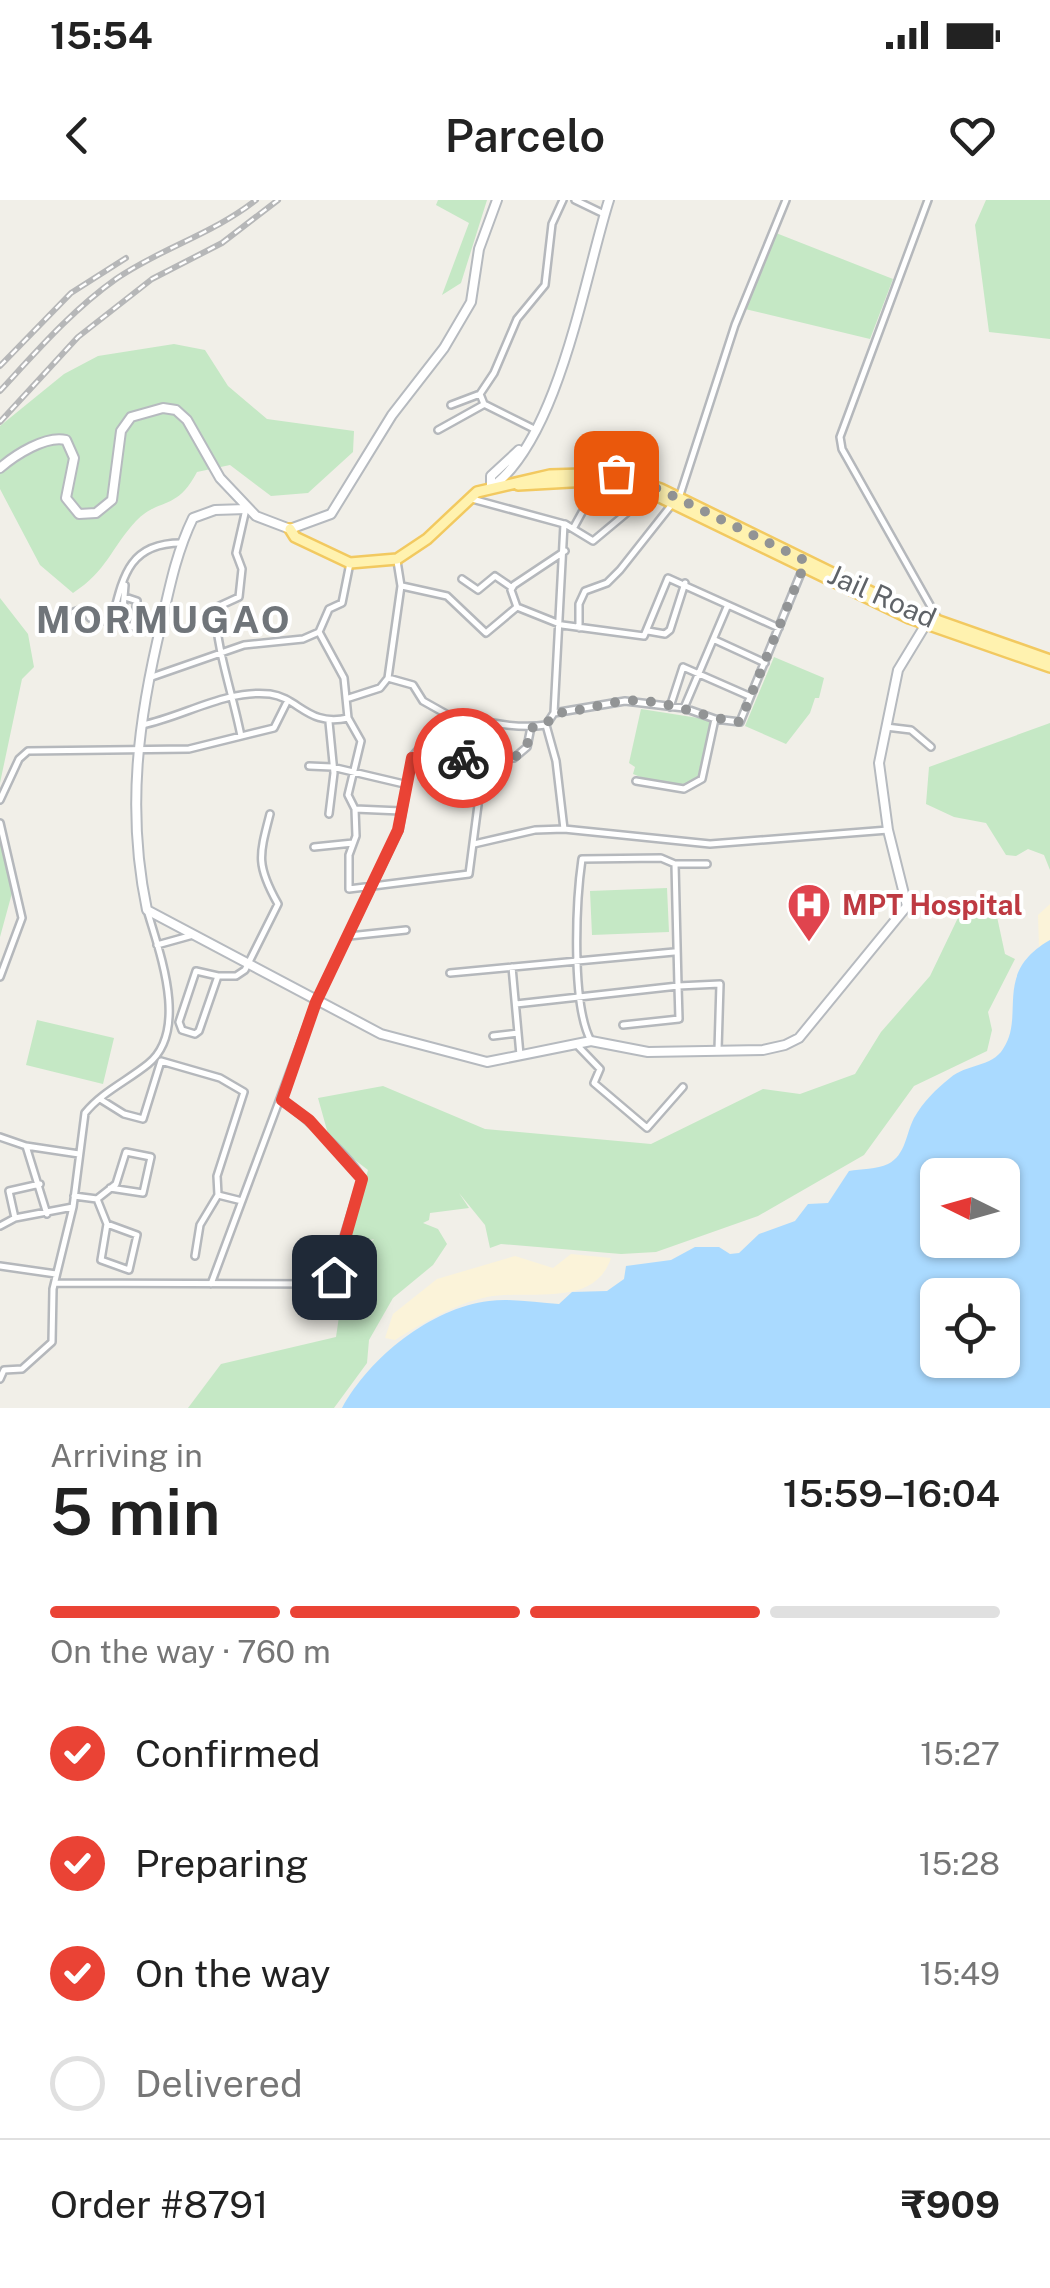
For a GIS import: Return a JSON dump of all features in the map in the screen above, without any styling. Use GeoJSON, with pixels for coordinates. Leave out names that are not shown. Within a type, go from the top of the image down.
{"type":"FeatureCollection","features":[{"type":"Feature","properties":{"kind":"main road","name":"Jail Road"},"geometry":{"type":"LineString","coordinates":[[491,488],[550,475],[604,472],[635,478],[804,564],[933,623],[1050,664]]}},
{"type":"Feature","properties":{"kind":"main road","name":"Jail Road"},"geometry":{"type":"LineString","coordinates":[[491,488],[590,480],[620,482],[676,501]]}},
{"type":"Feature","properties":{"kind":"main road"},"geometry":{"type":"LineString","coordinates":[[290,529],[295,537],[350,564],[397,559],[427,539],[469,498],[491,488]]}},
{"type":"Feature","properties":{"kind":"street"},"geometry":{"type":"LineString","coordinates":[[0,468],[43,443],[57,438],[66,440],[74,453],[66,498],[80,514],[96,513],[112,500],[122,431],[132,417],[163,408],[176,410],[220,478],[246,509],[290,529],[321,520],[340,504],[392,415],[452,336],[471,302],[479,249],[497,200]]}},
{"type":"Feature","properties":{"kind":"street"},"geometry":{"type":"LineString","coordinates":[[451,405],[480,394],[494,373],[517,318],[545,285],[552,224],[563,200]]}},
{"type":"Feature","properties":{"kind":"street"},"geometry":{"type":"LineString","coordinates":[[575,200],[605,214]]}},
{"type":"Feature","properties":{"kind":"street"},"geometry":{"type":"LineString","coordinates":[[491,488],[506,474],[558,382],[609,200]]}},
{"type":"Feature","properties":{"kind":"street"},"geometry":{"type":"LineString","coordinates":[[579,628],[579,604],[585,591],[608,583],[676,501],[735,325],[786,200]]}},
{"type":"Feature","properties":{"kind":"street"},"geometry":{"type":"LineString","coordinates":[[147,910],[381,1034],[486,1062],[520,1058],[591,1040],[648,1052],[763,1050],[799,1038],[903,917],[907,894],[888,830],[878,777],[898,670],[933,623],[842,449],[840,438],[928,200]]}},
{"type":"Feature","properties":{"kind":"street"},"geometry":{"type":"LineString","coordinates":[[480,394],[484,404],[534,429]]}},
{"type":"Feature","properties":{"kind":"street"},"geometry":{"type":"LineString","coordinates":[[438,430],[484,404]]}},
{"type":"Feature","properties":{"kind":"street"},"geometry":{"type":"LineString","coordinates":[[574,527],[586,504],[590,480]]}},
{"type":"Feature","properties":{"kind":"street"},"geometry":{"type":"LineString","coordinates":[[469,498],[574,527],[593,541],[635,506],[646,490]]}},
{"type":"Feature","properties":{"kind":"street"},"geometry":{"type":"LineString","coordinates":[[0,1377],[4,1370],[22,1369],[52,1342],[56,1274],[73,1207],[86,1114],[152,1061],[161,1049],[168,1015],[147,910],[135,753],[139,726],[180,543],[193,518],[215,510],[246,509]]}},
{"type":"Feature","properties":{"kind":"street"},"geometry":{"type":"LineString","coordinates":[[240,736],[233,698],[218,654],[214,608],[240,597],[242,569],[236,553],[246,509]]}},
{"type":"Feature","properties":{"kind":"street"},"geometry":{"type":"LineString","coordinates":[[388,678],[414,685],[424,701],[448,715],[499,721],[512,728],[546,725],[554,713],[562,625],[564,524]]}},
{"type":"Feature","properties":{"kind":"street"},"geometry":{"type":"LineString","coordinates":[[112,620],[141,552],[154,543],[180,543]]}},
{"type":"Feature","properties":{"kind":"street"},"geometry":{"type":"LineString","coordinates":[[512,587],[565,552]]}},
{"type":"Feature","properties":{"kind":"street"},"geometry":{"type":"LineString","coordinates":[[349,698],[380,688],[388,678],[400,586],[397,559]]}},
{"type":"Feature","properties":{"kind":"street"},"geometry":{"type":"LineString","coordinates":[[319,632],[330,609],[342,603],[350,564]]}},
{"type":"Feature","properties":{"kind":"street"},"geometry":{"type":"LineString","coordinates":[[554,713],[624,701],[684,708],[715,720],[740,722],[804,564]]}},
{"type":"Feature","properties":{"kind":"street"},"geometry":{"type":"LineString","coordinates":[[462,579],[478,590],[495,576],[512,587],[517,607]]}},
{"type":"Feature","properties":{"kind":"street"},"geometry":{"type":"LineString","coordinates":[[648,631],[668,578],[778,628]]}},
{"type":"Feature","properties":{"kind":"street"},"geometry":{"type":"LineString","coordinates":[[517,607],[562,625],[631,636],[648,631],[665,634],[670,630],[685,583]]}},
{"type":"Feature","properties":{"kind":"street"},"geometry":{"type":"LineString","coordinates":[[122,622],[124,586]]}},
{"type":"Feature","properties":{"kind":"street"},"geometry":{"type":"LineString","coordinates":[[400,586],[447,596],[486,633],[517,607]]}},
{"type":"Feature","properties":{"kind":"street"},"geometry":{"type":"LineString","coordinates":[[126,597],[137,600],[133,625]]}},
{"type":"Feature","properties":{"kind":"street"},"geometry":{"type":"LineString","coordinates":[[684,708],[728,606]]}},
{"type":"Feature","properties":{"kind":"street"},"geometry":{"type":"LineString","coordinates":[[74,612],[85,608],[90,618],[159,632]]}},
{"type":"Feature","properties":{"kind":"street"},"geometry":{"type":"LineString","coordinates":[[148,678],[218,654],[319,632]]}},
{"type":"Feature","properties":{"kind":"street"},"geometry":{"type":"LineString","coordinates":[[319,632],[344,678],[348,718],[361,741],[348,801],[355,809],[353,843],[348,855],[350,888],[469,874],[478,805]]}},
{"type":"Feature","properties":{"kind":"street"},"geometry":{"type":"LineString","coordinates":[[715,640],[765,663]]}},
{"type":"Feature","properties":{"kind":"street"},"geometry":{"type":"LineString","coordinates":[[670,707],[672,691],[683,667],[749,696]]}},
{"type":"Feature","properties":{"kind":"street"},"geometry":{"type":"LineString","coordinates":[[139,726],[233,698],[273,694],[286,704],[329,722],[348,718]]}},
{"type":"Feature","properties":{"kind":"street"},"geometry":{"type":"LineString","coordinates":[[0,800],[18,759],[28,751],[189,750],[274,728],[286,704]]}},
{"type":"Feature","properties":{"kind":"street"},"geometry":{"type":"LineString","coordinates":[[211,1284],[316,1002],[398,830],[412,758],[448,715]]}},
{"type":"Feature","properties":{"kind":"street"},"geometry":{"type":"LineString","coordinates":[[636,781],[659,788],[696,786],[702,779],[715,720]]}},
{"type":"Feature","properties":{"kind":"street"},"geometry":{"type":"LineString","coordinates":[[329,722],[329,814]]}},
{"type":"Feature","properties":{"kind":"street"},"geometry":{"type":"LineString","coordinates":[[546,725],[556,761],[564,829]]}},
{"type":"Feature","properties":{"kind":"street"},"geometry":{"type":"LineString","coordinates":[[886,727],[911,730],[931,747]]}},
{"type":"Feature","properties":{"kind":"street"},"geometry":{"type":"LineString","coordinates":[[412,758],[514,758],[527,747],[530,728]]}},
{"type":"Feature","properties":{"kind":"street"},"geometry":{"type":"LineString","coordinates":[[309,766],[332,767],[405,784]]}},
{"type":"Feature","properties":{"kind":"street"},"geometry":{"type":"LineString","coordinates":[[355,809],[401,812]]}},
{"type":"Feature","properties":{"kind":"street"},"geometry":{"type":"LineString","coordinates":[[218,976],[199,1031],[192,1034],[182,1030],[179,1022],[196,972],[240,974],[278,904],[261,874],[259,856],[270,814]]}},
{"type":"Feature","properties":{"kind":"street"},"geometry":{"type":"LineString","coordinates":[[0,823],[22,918],[0,977]]}},
{"type":"Feature","properties":{"kind":"street"},"geometry":{"type":"LineString","coordinates":[[473,844],[535,830],[564,829],[710,844],[888,830]]}},
{"type":"Feature","properties":{"kind":"street"},"geometry":{"type":"LineString","coordinates":[[314,847],[353,843]]}},
{"type":"Feature","properties":{"kind":"street"},"geometry":{"type":"LineString","coordinates":[[591,1040],[584,1028],[578,960],[582,858],[660,858],[675,864],[707,864]]}},
{"type":"Feature","properties":{"kind":"street"},"geometry":{"type":"LineString","coordinates":[[623,1024],[679,1020],[674,952],[675,864]]}},
{"type":"Feature","properties":{"kind":"street"},"geometry":{"type":"LineString","coordinates":[[348,936],[406,930]]}},
{"type":"Feature","properties":{"kind":"street"},"geometry":{"type":"LineString","coordinates":[[157,945],[197,934]]}},
{"type":"Feature","properties":{"kind":"street"},"geometry":{"type":"LineString","coordinates":[[450,973],[674,952]]}},
{"type":"Feature","properties":{"kind":"street"},"geometry":{"type":"LineString","coordinates":[[512,967],[520,1058]]}},
{"type":"Feature","properties":{"kind":"street"},"geometry":{"type":"LineString","coordinates":[[516,1004],[582,994],[720,984],[718,1050]]}},
{"type":"Feature","properties":{"kind":"street"},"geometry":{"type":"LineString","coordinates":[[492,1036],[518,1034]]}},
{"type":"Feature","properties":{"kind":"street"},"geometry":{"type":"LineString","coordinates":[[576,1044],[600,1068],[594,1083],[648,1128],[683,1087]]}},
{"type":"Feature","properties":{"kind":"street"},"geometry":{"type":"LineString","coordinates":[[100,1099],[143,1119],[161,1061],[220,1078],[244,1092],[217,1176],[218,1195],[200,1225],[194,1256]]}},
{"type":"Feature","properties":{"kind":"street"},"geometry":{"type":"LineString","coordinates":[[55,1283],[322,1285],[334,1277],[362,1179],[309,1120],[282,1100]]}},
{"type":"Feature","properties":{"kind":"street"},"geometry":{"type":"LineString","coordinates":[[0,1137],[26,1146],[79,1154]]}},
{"type":"Feature","properties":{"kind":"street"},"geometry":{"type":"LineString","coordinates":[[26,1146],[48,1214]]}},
{"type":"Feature","properties":{"kind":"street"},"geometry":{"type":"LineString","coordinates":[[74,1196],[97,1199],[110,1188],[118,1182],[126,1152],[151,1158],[143,1192],[110,1188]]}},
{"type":"Feature","properties":{"kind":"street"},"geometry":{"type":"LineString","coordinates":[[15,1218],[9,1190],[40,1184]]}},
{"type":"Feature","properties":{"kind":"street"},"geometry":{"type":"LineString","coordinates":[[218,1195],[242,1201]]}},
{"type":"Feature","properties":{"kind":"street"},"geometry":{"type":"LineString","coordinates":[[97,1199],[107,1224],[100,1260],[129,1270],[136,1235],[107,1224]]}},
{"type":"Feature","properties":{"kind":"street"},"geometry":{"type":"LineString","coordinates":[[0,1226],[15,1218],[73,1207]]}},
{"type":"Feature","properties":{"kind":"street"},"geometry":{"type":"LineString","coordinates":[[0,1266],[56,1274]]}},
{"type":"Feature","properties":{"kind":"green space"},"geometry":{"type":"Polygon","coordinates":[[[438,200],[487,200],[461,283],[442,295],[469,223],[436,205],[438,200]]]}},
{"type":"Feature","properties":{"kind":"green space"},"geometry":{"type":"Polygon","coordinates":[[[986,200],[1050,200],[1050,339],[989,332],[975,225],[986,200]]]}},
{"type":"Feature","properties":{"kind":"green space"},"geometry":{"type":"Polygon","coordinates":[[[776,233],[893,279],[870,339],[745,309],[776,233]]]}},
{"type":"Feature","properties":{"kind":"green space"},"geometry":{"type":"Polygon","coordinates":[[[174,344],[205,350],[228,386],[267,419],[354,431],[353,452],[308,493],[271,496],[230,465],[197,472],[175,499],[136,521],[101,568],[73,593],[40,565],[0,489],[0,426],[64,374],[98,356],[174,344]]]}},
{"type":"Feature","properties":{"kind":"green space"},"geometry":{"type":"Polygon","coordinates":[[[0,598],[28,634],[34,667],[22,679],[0,783],[0,598]]]}},
{"type":"Feature","properties":{"kind":"green space"},"geometry":{"type":"Polygon","coordinates":[[[774,657],[824,678],[819,698],[815,698],[810,713],[786,744],[745,726],[774,657]]]}},
{"type":"Feature","properties":{"kind":"green space"},"geometry":{"type":"Polygon","coordinates":[[[641,709],[711,720],[697,780],[665,784],[633,774],[635,767],[629,763],[641,709]]]}},
{"type":"Feature","properties":{"kind":"green space"},"geometry":{"type":"Polygon","coordinates":[[[1050,723],[1050,870],[1044,855],[1028,849],[1016,856],[1006,855],[986,823],[954,817],[926,804],[929,767],[1050,723]]]}},
{"type":"Feature","properties":{"kind":"green space"},"geometry":{"type":"Polygon","coordinates":[[[0,842],[12,893],[0,937],[0,842]]]}},
{"type":"Feature","properties":{"kind":"green space"},"geometry":{"type":"Polygon","coordinates":[[[667,888],[669,932],[592,935],[590,891],[667,888]]]}},
{"type":"Feature","properties":{"kind":"green space"},"geometry":{"type":"Polygon","coordinates":[[[967,899],[996,912],[1005,954],[1015,959],[988,1012],[992,1030],[987,1051],[914,1086],[864,1155],[758,1216],[656,1252],[621,1254],[501,1244],[490,1248],[485,1225],[459,1193],[469,1208],[430,1213],[429,1220],[423,1223],[438,1229],[447,1244],[433,1265],[393,1298],[369,1340],[367,1363],[334,1408],[188,1408],[221,1364],[336,1337],[346,1269],[374,1239],[363,1242],[349,1261],[343,1261],[368,1170],[330,1141],[318,1098],[383,1086],[485,1129],[651,1144],[763,1089],[800,1094],[855,1074],[881,1032],[930,976],[967,899]]]}},
{"type":"Feature","properties":{"kind":"green space"},"geometry":{"type":"Polygon","coordinates":[[[37,1020],[114,1038],[103,1084],[26,1065],[37,1020]]]}},
{"type":"Feature","properties":{"kind":"sand"},"geometry":{"type":"Polygon","coordinates":[[[1050,904],[1050,940],[1039,947],[1038,915],[1050,904]]]}},
{"type":"Feature","properties":{"kind":"sand"},"geometry":{"type":"Polygon","coordinates":[[[571,1254],[611,1258],[603,1274],[575,1291],[487,1297],[451,1309],[395,1340],[385,1338],[393,1314],[437,1279],[515,1256],[553,1268],[571,1254]]]}},
{"type":"Feature","properties":{"kind":"water"},"geometry":{"type":"Polygon","coordinates":[[[1050,940],[1050,1408],[342,1408],[386,1354],[424,1324],[446,1314],[498,1300],[559,1304],[572,1292],[607,1291],[624,1279],[626,1266],[671,1260],[695,1247],[719,1247],[730,1254],[739,1253],[759,1234],[795,1221],[808,1204],[828,1203],[849,1171],[888,1164],[899,1155],[914,1118],[935,1091],[956,1073],[992,1059],[1003,1049],[1009,1036],[1013,994],[1021,966],[1050,940]]]}},
{"type":"Feature","properties":{"kind":"railway"},"geometry":{"type":"LineString","coordinates":[[0,391],[69,318],[116,279],[256,200]]}},
{"type":"Feature","properties":{"kind":"railway"},"geometry":{"type":"LineString","coordinates":[[0,422],[78,337],[152,279],[222,243],[278,200]]}},
{"type":"Feature","properties":{"kind":"railway"},"geometry":{"type":"LineString","coordinates":[[0,366],[71,293],[126,258]]}},
{"type":"Feature","properties":{"kind":"way so far"},"geometry":{"type":"LineString","coordinates":[[463,758],[514,758],[530,742],[530,728],[546,725],[554,713],[592,706],[604,708],[624,701],[684,708],[715,720],[740,722],[806,561],[661,490],[616,473]]}},
{"type":"Feature","properties":{"kind":"place","name":"MPT Hospital"},"geometry":{"type":"Point","coordinates":[809,943]}},
{"type":"Feature","properties":{"kind":"district","name":"MORMUGAO"},"geometry":{"type":"Point","coordinates":[164,620]}},
{"type":"Feature","properties":{"kind":"route"},"geometry":{"type":"LineString","coordinates":[[334,1277],[362,1179],[309,1120],[282,1100],[316,1002],[398,830],[412,758],[463,758]]}}]}
